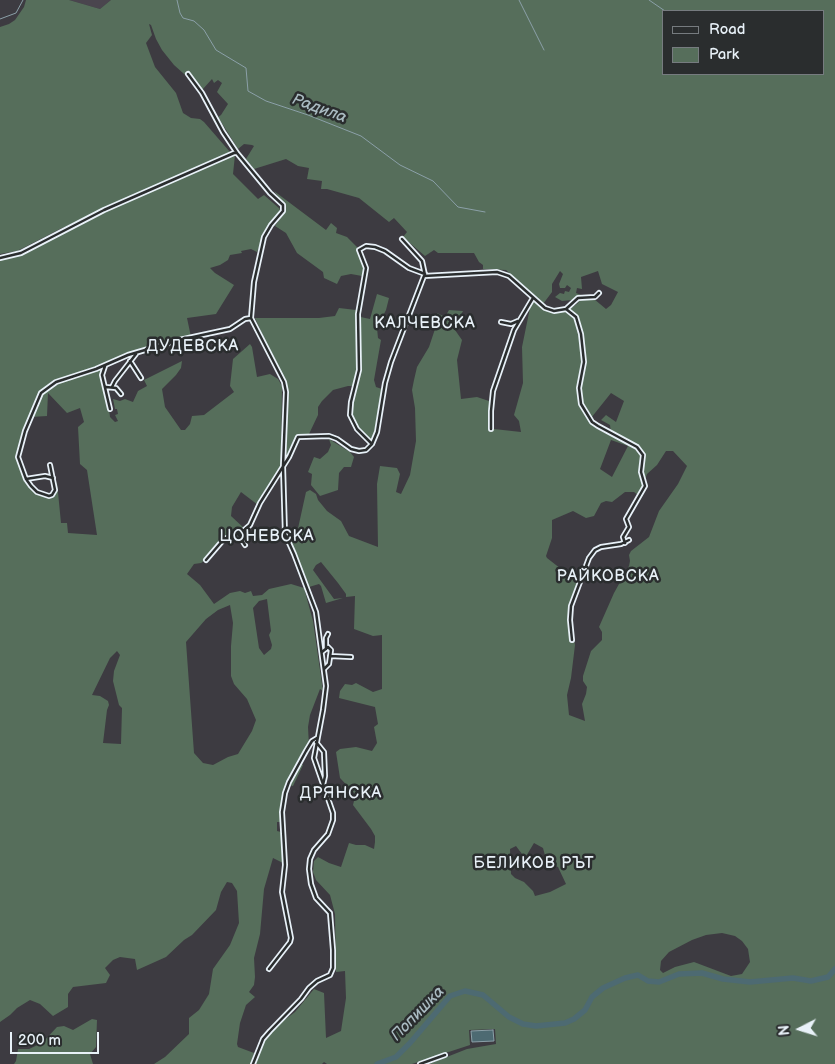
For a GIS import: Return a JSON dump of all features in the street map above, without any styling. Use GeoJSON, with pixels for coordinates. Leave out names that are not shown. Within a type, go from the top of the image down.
{"type":"FeatureCollection","features":[{"type":"Feature","properties":{"kind":"street"},"geometry":{"type":"LineString","coordinates":[[188,74],[202,93],[223,132],[237,153],[261,184],[283,204],[284,208],[267,230],[264,238],[254,282],[251,318],[284,382],[286,392],[283,466],[285,534],[314,604],[324,669],[325,698],[314,758],[333,813],[333,820],[328,834],[314,850],[308,870],[316,898],[330,913],[333,950],[332,973],[309,988],[263,1039],[253,1064]]}},
{"type":"Feature","properties":{"kind":"street"},"geometry":{"type":"LineString","coordinates":[[0,258],[21,253],[104,210],[237,153]]}},
{"type":"Feature","properties":{"kind":"street"},"geometry":{"type":"LineString","coordinates":[[206,560],[224,539],[238,534],[250,525],[260,502],[283,466],[297,439],[300,437],[329,436],[351,449],[359,451],[366,450],[372,444],[377,432],[385,383],[391,362],[425,275],[422,261],[402,238]]}},
{"type":"Feature","properties":{"kind":"street"},"geometry":{"type":"LineString","coordinates":[[372,444],[357,429],[350,415],[358,370],[358,314],[366,268],[359,250],[366,246],[375,246],[409,268],[425,275],[497,272],[509,276],[548,310],[566,309],[578,298],[592,297],[599,294]]}},
{"type":"Feature","properties":{"kind":"street"},"geometry":{"type":"LineString","coordinates":[[491,429],[493,391],[514,330],[533,298]]}},
{"type":"Feature","properties":{"kind":"street"},"geometry":{"type":"LineString","coordinates":[[566,309],[576,317],[581,334],[584,362],[579,388],[581,404],[592,422],[606,432],[637,447],[643,455],[641,472],[645,486],[626,519],[629,527],[623,536],[625,543]]}},
{"type":"Feature","properties":{"kind":"street"},"geometry":{"type":"LineString","coordinates":[[50,465],[55,490],[48,496],[37,492],[26,479],[18,457],[24,431],[41,393],[56,382],[179,340],[230,329],[251,318]]}},
{"type":"Feature","properties":{"kind":"street"},"geometry":{"type":"LineString","coordinates":[[501,322],[511,324],[519,321]]}},
{"type":"Feature","properties":{"kind":"street"},"geometry":{"type":"LineString","coordinates":[[112,387],[137,353]]}},
{"type":"Feature","properties":{"kind":"street"},"geometry":{"type":"LineString","coordinates":[[130,361],[141,378]]}},
{"type":"Feature","properties":{"kind":"street"},"geometry":{"type":"LineString","coordinates":[[106,365],[102,375],[110,409]]}},
{"type":"Feature","properties":{"kind":"street"},"geometry":{"type":"LineString","coordinates":[[106,387],[112,387],[121,394]]}},
{"type":"Feature","properties":{"kind":"street"},"geometry":{"type":"LineString","coordinates":[[26,479],[45,476],[52,478]]}},
{"type":"Feature","properties":{"kind":"street"},"geometry":{"type":"LineString","coordinates":[[238,534],[245,545]]}},
{"type":"Feature","properties":{"kind":"street"},"geometry":{"type":"LineString","coordinates":[[572,640],[571,606],[588,558],[595,550],[601,547],[625,543],[629,540]]}},
{"type":"Feature","properties":{"kind":"street"},"geometry":{"type":"LineString","coordinates":[[326,649],[328,634]]}},
{"type":"Feature","properties":{"kind":"street"},"geometry":{"type":"LineString","coordinates":[[322,652],[326,649]]}},
{"type":"Feature","properties":{"kind":"street"},"geometry":{"type":"LineString","coordinates":[[324,669],[329,664],[330,656],[330,649],[326,649]]}},
{"type":"Feature","properties":{"kind":"street"},"geometry":{"type":"LineString","coordinates":[[330,656],[351,657]]}},
{"type":"Feature","properties":{"kind":"street"},"geometry":{"type":"LineString","coordinates":[[317,740],[324,752],[325,776],[323,786]]}},
{"type":"Feature","properties":{"kind":"street"},"geometry":{"type":"LineString","coordinates":[[269,969],[291,938],[282,892],[286,865],[282,812],[285,794],[306,751],[312,741],[317,740]]}},
{"type":"Feature","properties":{"kind":"street"},"geometry":{"type":"LineString","coordinates":[[420,1064],[445,1055]]}},
{"type":"Feature","properties":{"kind":"shaded area"},"geometry":{"type":"Polygon","coordinates":[[[69,0],[111,0],[100,9],[69,0]]]}},
{"type":"Feature","properties":{"kind":"green space"},"geometry":{"type":"Polygon","coordinates":[[[26,0],[69,0],[100,9],[111,0],[835,0],[835,1064],[429,1064],[467,1049],[496,1044],[495,1029],[469,1030],[470,1045],[412,1064],[327,1064],[324,1062],[322,1064],[255,1064],[266,1034],[295,1012],[314,989],[324,993],[326,1038],[341,1031],[346,998],[345,971],[336,972],[335,914],[330,895],[316,880],[313,872],[314,861],[318,857],[341,867],[349,843],[365,845],[374,849],[375,842],[375,836],[371,829],[353,805],[354,801],[358,799],[356,795],[340,778],[336,752],[340,749],[356,747],[372,751],[377,743],[374,727],[378,724],[375,707],[339,698],[340,691],[345,684],[352,685],[356,683],[373,692],[382,689],[382,635],[373,636],[354,629],[355,596],[346,597],[346,594],[321,562],[313,570],[334,599],[343,598],[326,603],[319,584],[309,587],[287,530],[297,533],[306,492],[310,490],[316,494],[318,500],[327,511],[341,521],[349,536],[378,547],[377,484],[380,466],[397,468],[400,474],[396,492],[401,494],[410,475],[416,441],[415,408],[412,390],[417,367],[429,347],[435,329],[437,313],[445,317],[449,310],[463,311],[454,327],[462,340],[457,360],[461,399],[477,397],[492,402],[494,429],[521,432],[519,421],[514,415],[523,383],[522,347],[532,298],[551,312],[569,311],[573,315],[576,320],[581,343],[582,368],[585,364],[578,319],[570,309],[578,303],[582,295],[594,299],[606,309],[611,305],[618,292],[602,284],[598,271],[581,277],[582,289],[577,288],[576,293],[581,295],[574,302],[572,300],[562,301],[555,297],[560,293],[564,294],[565,291],[569,292],[571,288],[567,285],[565,288],[560,288],[559,284],[563,274],[560,271],[552,284],[552,292],[543,304],[506,270],[483,269],[483,265],[474,253],[438,253],[434,250],[425,256],[403,237],[407,232],[394,218],[389,222],[359,198],[321,189],[322,181],[307,179],[309,168],[298,166],[286,159],[254,169],[246,159],[254,146],[244,144],[238,149],[218,117],[228,104],[217,92],[222,83],[218,80],[214,83],[212,79],[202,90],[174,65],[162,50],[149,24],[152,35],[146,43],[155,67],[176,93],[183,113],[204,122],[230,152],[60,229],[17,251],[0,254],[0,27],[15,20],[24,7],[26,0]],[[611,393],[591,418],[597,429],[607,434],[611,433],[610,425],[601,420],[606,415],[616,422],[624,401],[611,393]],[[611,440],[600,469],[612,477],[628,446],[611,440]],[[666,451],[657,465],[647,474],[639,496],[634,492],[625,492],[612,502],[606,501],[601,503],[594,516],[586,518],[573,511],[552,520],[552,538],[547,558],[565,572],[582,577],[577,586],[570,617],[575,645],[567,695],[569,715],[585,721],[582,704],[587,687],[583,681],[583,676],[591,651],[602,640],[602,632],[599,627],[614,593],[629,566],[631,551],[649,537],[659,511],[678,484],[687,466],[673,451],[666,451]],[[534,843],[525,858],[516,846],[510,849],[511,874],[524,882],[533,891],[535,896],[550,892],[566,884],[558,867],[547,863],[543,848],[534,843]],[[722,933],[706,935],[669,952],[661,961],[660,970],[663,973],[675,967],[694,962],[731,976],[742,974],[750,962],[748,949],[742,941],[735,936],[722,933]]]}},
{"type":"Feature","properties":{"kind":"green space"},"geometry":{"type":"Polygon","coordinates":[[[235,155],[233,174],[258,199],[264,195],[280,209],[269,226],[257,252],[251,249],[241,251],[242,253],[230,255],[228,260],[210,268],[234,285],[216,314],[187,318],[191,337],[133,354],[72,378],[103,368],[101,374],[110,417],[115,422],[118,421],[115,415],[118,414],[113,399],[120,401],[125,399],[133,402],[138,391],[147,386],[144,380],[182,361],[181,368],[176,375],[162,389],[165,407],[181,430],[185,430],[190,424],[192,416],[204,415],[234,392],[230,386],[233,359],[250,344],[257,377],[270,374],[278,379],[282,386],[281,468],[258,505],[241,492],[232,507],[231,516],[245,529],[219,542],[208,558],[201,563],[194,564],[187,574],[200,585],[214,604],[230,593],[240,591],[245,593],[251,591],[253,596],[262,595],[269,589],[291,584],[304,588],[313,621],[323,691],[320,689],[310,715],[308,727],[309,746],[297,761],[298,765],[300,763],[303,765],[293,786],[287,785],[281,822],[277,822],[277,831],[281,832],[285,864],[273,858],[264,889],[260,934],[254,958],[254,985],[249,992],[255,997],[246,1005],[240,1023],[237,1044],[238,1047],[254,1053],[251,1064],[154,1064],[165,1057],[189,1034],[189,1018],[199,1010],[209,994],[213,969],[230,945],[239,923],[237,891],[232,883],[227,882],[221,892],[216,910],[192,935],[166,957],[137,970],[135,959],[120,957],[113,960],[105,968],[110,975],[106,983],[73,987],[68,994],[68,1007],[53,1016],[40,1004],[30,1000],[0,1022],[0,256],[20,252],[73,225],[235,155]],[[48,393],[47,416],[31,417],[18,452],[23,473],[34,490],[46,495],[55,494],[57,482],[61,523],[67,523],[68,533],[97,535],[87,470],[80,464],[78,427],[84,422],[80,408],[67,413],[48,393]],[[267,599],[259,601],[253,608],[259,648],[264,655],[271,649],[272,645],[269,635],[271,631],[267,599]],[[230,605],[218,610],[206,619],[186,642],[194,753],[203,763],[213,765],[238,754],[252,731],[256,720],[247,699],[234,684],[231,676],[233,623],[230,605]],[[117,651],[110,658],[92,695],[100,696],[108,701],[109,705],[103,743],[121,744],[122,708],[119,705],[113,681],[114,671],[120,655],[117,651]]]}},
{"type":"Feature","properties":{"kind":"green space"},"geometry":{"type":"Polygon","coordinates":[[[274,191],[326,230],[331,223],[337,228],[336,233],[347,237],[360,250],[364,268],[362,276],[351,274],[341,276],[337,284],[324,278],[323,272],[297,253],[286,233],[275,226],[286,207],[274,191]]]}},
{"type":"Feature","properties":{"kind":"green space"},"geometry":{"type":"Polygon","coordinates":[[[377,294],[389,298],[386,310],[377,328],[378,338],[381,340],[374,380],[376,387],[382,389],[374,433],[369,443],[352,423],[350,415],[355,386],[348,386],[333,390],[322,401],[318,407],[318,415],[309,434],[294,440],[286,457],[288,391],[255,318],[319,318],[335,316],[339,308],[356,310],[356,316],[370,319],[377,294]]]}},
{"type":"Feature","properties":{"kind":"green space"},"geometry":{"type":"Polygon","coordinates":[[[329,439],[350,452],[354,457],[351,467],[344,467],[339,473],[338,490],[320,496],[311,485],[312,474],[308,472],[314,457],[320,459],[328,452],[331,445],[329,439]]]}},
{"type":"Feature","properties":{"kind":"green space"},"geometry":{"type":"Polygon","coordinates":[[[92,1019],[97,1020],[96,1047],[90,1054],[93,1064],[14,1064],[18,1049],[29,1049],[42,1043],[57,1027],[64,1026],[73,1030],[92,1019]]]}},
{"type":"Feature","properties":{"kind":"water"},"geometry":{"type":"Polygon","coordinates":[[[493,1030],[494,1041],[472,1042],[471,1031],[493,1030]]]}},
{"type":"Feature","properties":{"kind":"waterway"},"geometry":{"type":"LineString","coordinates":[[0,19],[16,13],[23,0]]}},
{"type":"Feature","properties":{"kind":"waterway","name":"Радила"},"geometry":{"type":"LineString","coordinates":[[177,0],[183,18],[194,21],[204,30],[216,50],[246,68],[248,91],[266,101],[361,136],[400,165],[433,181],[458,207],[485,212]]}},
{"type":"Feature","properties":{"kind":"waterway"},"geometry":{"type":"LineString","coordinates":[[519,0],[544,50]]}},
{"type":"Feature","properties":{"kind":"waterway"},"geometry":{"type":"LineString","coordinates":[[649,0],[664,10]]}},
{"type":"Feature","properties":{"kind":"waterway","name":"Попишка"},"geometry":{"type":"LineString","coordinates":[[377,1064],[396,1057],[450,996],[465,991],[483,995],[509,1017],[523,1024],[536,1026],[565,1023],[574,1019],[585,1010],[592,997],[603,988],[625,978],[638,975],[648,981],[659,982],[679,974],[702,973],[723,979],[750,982],[793,978],[811,981],[828,977],[835,969]]}},
{"type":"Feature","properties":{"kind":"district","name":"КАЛЧЕВСКА"},"geometry":{"type":"Point","coordinates":[425,324]}},
{"type":"Feature","properties":{"kind":"district","name":"ДУДЕВСКА"},"geometry":{"type":"Point","coordinates":[193,347]}},
{"type":"Feature","properties":{"kind":"district","name":"ЦОНЕВСКА"},"geometry":{"type":"Point","coordinates":[267,537]}},
{"type":"Feature","properties":{"kind":"district","name":"РАЙКОВСКА"},"geometry":{"type":"Point","coordinates":[608,577]}},
{"type":"Feature","properties":{"kind":"district","name":"ДРЯНСКА"},"geometry":{"type":"Point","coordinates":[341,794]}},
{"type":"Feature","properties":{"kind":"district","name":"БЕЛИКОВ РЪТ"},"geometry":{"type":"Point","coordinates":[534,864]}}]}
